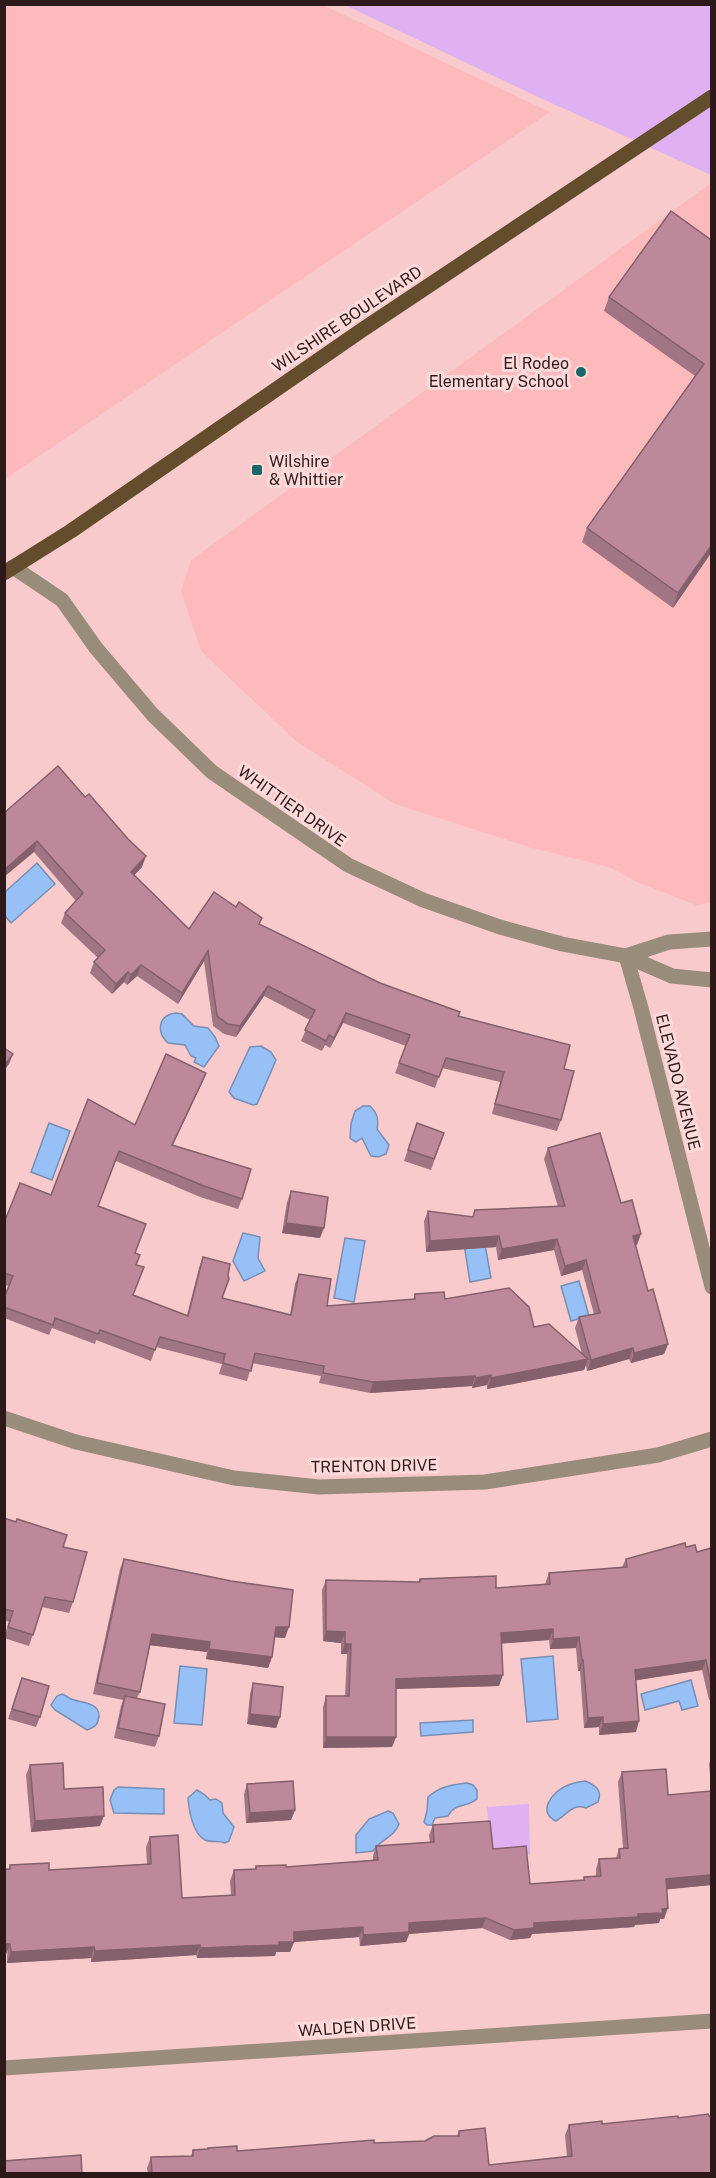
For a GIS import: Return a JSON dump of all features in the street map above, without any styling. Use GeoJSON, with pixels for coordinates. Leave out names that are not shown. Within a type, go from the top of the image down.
{"type":"FeatureCollection","features":[{"type":"Feature","properties":{"kind":"main road","name":"WILSHIRE BOULEVARD"},"geometry":{"type":"LineString","coordinates":[[9,570],[71,531],[362,330],[711,97]]}},
{"type":"Feature","properties":{"kind":"street","name":"WHITTIER DRIVE"},"geometry":{"type":"LineString","coordinates":[[9,570],[62,600],[96,648],[153,716],[212,772],[348,866],[423,900],[500,927],[562,944],[626,956],[672,976],[711,980]]}},
{"type":"Feature","properties":{"kind":"street","name":"WHITTIER DRIVE"},"geometry":{"type":"LineString","coordinates":[[626,956],[669,942],[711,939]]}},
{"type":"Feature","properties":{"kind":"street","name":"ELEVADO AVENUE"},"geometry":{"type":"LineString","coordinates":[[626,956],[711,1287]]}},
{"type":"Feature","properties":{"kind":"street","name":"TRENTON DRIVE"},"geometry":{"type":"LineString","coordinates":[[4,1418],[76,1442],[234,1478],[320,1487],[485,1482],[658,1455],[711,1440]]}},
{"type":"Feature","properties":{"kind":"street","name":"WALDEN DRIVE"},"geometry":{"type":"LineString","coordinates":[[4,2068],[711,2021]]}},
{"type":"Feature","properties":{"kind":"shaded area"},"geometry":{"type":"Polygon","coordinates":[[[5,4],[323,5],[550,112],[5,479],[5,4]]]}},
{"type":"Feature","properties":{"kind":"shaded area"},"geometry":{"type":"Polygon","coordinates":[[[345,5],[711,5],[711,175],[538,97],[345,5]]]}},
{"type":"Feature","properties":{"kind":"shaded area","name":"El Rodeo Elementary School"},"geometry":{"type":"Polygon","coordinates":[[[711,183],[711,903],[696,905],[639,883],[609,867],[529,847],[395,804],[297,742],[201,651],[181,591],[191,560],[711,183]]]}},
{"type":"Feature","properties":{"kind":"shaded area"},"geometry":{"type":"Polygon","coordinates":[[[529,1804],[530,1854],[491,1858],[487,1807],[529,1804]]]}},
{"type":"Feature","properties":{"kind":"water"},"geometry":{"type":"Polygon","coordinates":[[[37,863],[55,884],[11,923],[5,916],[5,892],[37,863]]]}},
{"type":"Feature","properties":{"kind":"water"},"geometry":{"type":"Polygon","coordinates":[[[176,1013],[182,1014],[194,1026],[208,1028],[215,1037],[219,1046],[204,1067],[194,1062],[196,1058],[191,1056],[185,1045],[168,1043],[164,1039],[161,1029],[162,1020],[176,1013]]]}},
{"type":"Feature","properties":{"kind":"water"},"geometry":{"type":"Polygon","coordinates":[[[261,1046],[271,1052],[276,1060],[257,1104],[253,1105],[234,1098],[229,1092],[250,1047],[261,1046]]]}},
{"type":"Feature","properties":{"kind":"water"},"geometry":{"type":"Polygon","coordinates":[[[363,1106],[370,1106],[376,1114],[377,1129],[389,1145],[386,1154],[378,1157],[371,1156],[362,1138],[356,1142],[350,1138],[355,1111],[363,1106]]]}},
{"type":"Feature","properties":{"kind":"water"},"geometry":{"type":"Polygon","coordinates":[[[49,1123],[70,1131],[52,1180],[31,1172],[49,1123]]]}},
{"type":"Feature","properties":{"kind":"water"},"geometry":{"type":"Polygon","coordinates":[[[481,1222],[491,1278],[470,1282],[461,1225],[481,1222]]]}},
{"type":"Feature","properties":{"kind":"water"},"geometry":{"type":"Polygon","coordinates":[[[243,1233],[260,1237],[258,1258],[265,1271],[244,1281],[233,1261],[243,1233]]]}},
{"type":"Feature","properties":{"kind":"water"},"geometry":{"type":"Polygon","coordinates":[[[345,1238],[365,1241],[354,1302],[334,1298],[345,1238]]]}},
{"type":"Feature","properties":{"kind":"water"},"geometry":{"type":"Polygon","coordinates":[[[579,1281],[589,1316],[571,1321],[561,1286],[579,1281]]]}},
{"type":"Feature","properties":{"kind":"water"},"geometry":{"type":"Polygon","coordinates":[[[553,1656],[558,1719],[527,1722],[521,1659],[553,1656]]]}},
{"type":"Feature","properties":{"kind":"water"},"geometry":{"type":"Polygon","coordinates":[[[180,1666],[207,1669],[202,1725],[174,1723],[180,1666]]]}},
{"type":"Feature","properties":{"kind":"water"},"geometry":{"type":"Polygon","coordinates":[[[691,1680],[698,1706],[682,1710],[679,1701],[645,1710],[641,1694],[691,1680]]]}},
{"type":"Feature","properties":{"kind":"water"},"geometry":{"type":"Polygon","coordinates":[[[62,1694],[95,1707],[99,1715],[95,1726],[87,1730],[55,1710],[51,1705],[57,1696],[62,1694]]]}},
{"type":"Feature","properties":{"kind":"water"},"geometry":{"type":"Polygon","coordinates":[[[473,1720],[473,1732],[421,1736],[420,1723],[473,1720]]]}},
{"type":"Feature","properties":{"kind":"water"},"geometry":{"type":"Polygon","coordinates":[[[585,1781],[599,1791],[598,1802],[586,1808],[573,1808],[556,1821],[550,1817],[547,1808],[552,1797],[568,1785],[585,1781]]]}},
{"type":"Feature","properties":{"kind":"water"},"geometry":{"type":"Polygon","coordinates":[[[467,1783],[473,1785],[477,1790],[477,1799],[454,1809],[448,1816],[435,1818],[432,1825],[424,1822],[428,1797],[442,1788],[467,1783]]]}},
{"type":"Feature","properties":{"kind":"water"},"geometry":{"type":"Polygon","coordinates":[[[118,1787],[164,1789],[164,1814],[114,1813],[110,1800],[114,1790],[118,1787]]]}},
{"type":"Feature","properties":{"kind":"water"},"geometry":{"type":"Polygon","coordinates":[[[197,1790],[210,1800],[216,1799],[222,1803],[223,1813],[234,1827],[229,1841],[225,1843],[208,1841],[197,1833],[188,1798],[197,1790]]]}},
{"type":"Feature","properties":{"kind":"water"},"geometry":{"type":"Polygon","coordinates":[[[388,1811],[393,1813],[399,1824],[397,1829],[373,1851],[356,1853],[356,1835],[369,1819],[388,1811]]]}},
{"type":"Feature","properties":{"kind":"building"},"geometry":{"type":"Polygon","coordinates":[[[671,211],[711,240],[711,546],[678,593],[587,528],[704,364],[609,297],[671,211]]]}},
{"type":"Feature","properties":{"kind":"building"},"geometry":{"type":"Polygon","coordinates":[[[58,766],[85,797],[89,794],[146,856],[131,872],[189,929],[214,892],[236,907],[239,902],[262,918],[259,924],[380,983],[460,1012],[458,1016],[570,1045],[564,1069],[574,1071],[561,1120],[495,1104],[504,1072],[446,1058],[439,1077],[399,1063],[410,1035],[346,1013],[334,1038],[329,1035],[326,1041],[305,1030],[315,1010],[268,986],[240,1026],[228,1024],[217,1016],[208,951],[182,993],[141,965],[131,975],[128,972],[116,984],[94,962],[105,950],[65,913],[83,893],[37,841],[4,870],[4,813],[58,766]]]}},
{"type":"Feature","properties":{"kind":"building"},"geometry":{"type":"Polygon","coordinates":[[[4,1048],[13,1054],[4,1066],[4,1048]]]}},
{"type":"Feature","properties":{"kind":"building"},"geometry":{"type":"Polygon","coordinates":[[[166,1054],[206,1073],[172,1145],[251,1169],[242,1199],[119,1151],[98,1206],[146,1224],[135,1253],[140,1255],[136,1265],[144,1267],[133,1295],[188,1316],[203,1257],[230,1264],[229,1279],[222,1298],[291,1315],[299,1274],[331,1279],[327,1306],[415,1299],[415,1294],[444,1292],[445,1299],[509,1288],[529,1307],[534,1327],[549,1324],[588,1359],[491,1378],[491,1375],[476,1378],[475,1376],[373,1382],[323,1373],[324,1366],[255,1353],[251,1371],[223,1363],[225,1354],[160,1337],[155,1350],[100,1330],[98,1334],[55,1318],[53,1325],[4,1307],[4,1298],[13,1276],[4,1273],[4,1217],[6,1218],[20,1183],[51,1195],[88,1099],[135,1125],[166,1054]]]}},
{"type":"Feature","properties":{"kind":"building"},"geometry":{"type":"Polygon","coordinates":[[[417,1123],[444,1133],[434,1159],[408,1150],[417,1123]]]}},
{"type":"Feature","properties":{"kind":"building"},"geometry":{"type":"Polygon","coordinates":[[[600,1133],[621,1203],[632,1200],[641,1234],[633,1236],[648,1291],[653,1289],[668,1344],[634,1353],[633,1348],[591,1360],[579,1317],[600,1313],[586,1260],[565,1266],[557,1239],[502,1249],[499,1236],[430,1241],[428,1211],[473,1217],[475,1210],[565,1206],[548,1148],[600,1133]]]}},
{"type":"Feature","properties":{"kind":"building"},"geometry":{"type":"Polygon","coordinates":[[[291,1191],[328,1197],[324,1228],[286,1223],[291,1191]]]}},
{"type":"Feature","properties":{"kind":"building"},"geometry":{"type":"Polygon","coordinates":[[[4,1518],[16,1522],[17,1519],[67,1535],[63,1547],[87,1552],[73,1602],[45,1597],[33,1635],[8,1627],[13,1611],[4,1609],[4,1518]]]}},
{"type":"Feature","properties":{"kind":"building"},"geometry":{"type":"Polygon","coordinates":[[[685,1543],[686,1547],[695,1545],[697,1552],[711,1548],[711,1684],[706,1660],[635,1670],[639,1721],[603,1724],[603,1717],[588,1718],[579,1637],[553,1639],[553,1629],[501,1633],[503,1675],[396,1679],[396,1737],[326,1737],[326,1696],[349,1696],[351,1644],[345,1644],[345,1632],[326,1631],[326,1580],[420,1582],[420,1579],[496,1576],[496,1588],[550,1584],[549,1573],[627,1567],[626,1559],[685,1543]]]}},
{"type":"Feature","properties":{"kind":"building"},"geometry":{"type":"Polygon","coordinates":[[[124,1559],[231,1581],[293,1590],[289,1627],[276,1627],[272,1657],[209,1649],[210,1642],[152,1634],[140,1692],[97,1683],[124,1559]]]}},
{"type":"Feature","properties":{"kind":"building"},"geometry":{"type":"Polygon","coordinates":[[[22,1678],[49,1686],[40,1717],[12,1709],[22,1678]]]}},
{"type":"Feature","properties":{"kind":"building"},"geometry":{"type":"Polygon","coordinates":[[[253,1683],[283,1687],[280,1717],[250,1714],[253,1683]]]}},
{"type":"Feature","properties":{"kind":"building"},"geometry":{"type":"Polygon","coordinates":[[[125,1696],[165,1704],[159,1736],[118,1728],[125,1696]]]}},
{"type":"Feature","properties":{"kind":"building"},"geometry":{"type":"Polygon","coordinates":[[[63,1763],[64,1789],[103,1787],[104,1816],[35,1821],[30,1765],[63,1763]]]}},
{"type":"Feature","properties":{"kind":"building"},"geometry":{"type":"Polygon","coordinates":[[[666,1769],[668,1795],[711,1791],[711,1875],[666,1879],[668,1908],[662,1909],[663,1913],[638,1914],[638,1917],[534,1923],[534,1928],[514,1930],[486,1918],[409,1923],[409,1932],[363,1935],[363,1927],[294,1932],[294,1942],[279,1942],[279,1945],[200,1948],[200,1945],[95,1951],[94,1947],[11,1952],[10,1944],[4,1944],[4,1869],[10,1869],[10,1865],[49,1863],[49,1870],[151,1864],[150,1837],[178,1835],[182,1898],[235,1895],[234,1870],[256,1869],[256,1866],[286,1865],[286,1867],[378,1860],[376,1846],[434,1842],[433,1825],[490,1821],[493,1849],[526,1846],[530,1884],[584,1880],[584,1877],[601,1876],[599,1859],[620,1858],[619,1849],[628,1848],[622,1772],[666,1769]]]}},
{"type":"Feature","properties":{"kind":"building"},"geometry":{"type":"Polygon","coordinates":[[[293,1781],[295,1810],[250,1813],[247,1784],[293,1781]]]}},
{"type":"Feature","properties":{"kind":"building"},"geometry":{"type":"Polygon","coordinates":[[[708,2114],[711,2116],[711,2174],[152,2174],[151,2157],[193,2156],[193,2150],[237,2146],[237,2151],[374,2140],[374,2143],[425,2141],[434,2136],[459,2136],[459,2131],[485,2128],[489,2165],[572,2156],[569,2125],[708,2114]]]}},
{"type":"Feature","properties":{"kind":"building"},"geometry":{"type":"Polygon","coordinates":[[[81,2155],[82,2174],[4,2174],[4,2161],[81,2155]]]}},
{"type":"Feature","properties":{"kind":"place","name":"El Rodeo Elementary School"},"geometry":{"type":"Point","coordinates":[581,372]}},
{"type":"Feature","properties":{"kind":"place","name":"Wilshire & Whittier"},"geometry":{"type":"Point","coordinates":[257,470]}}]}
